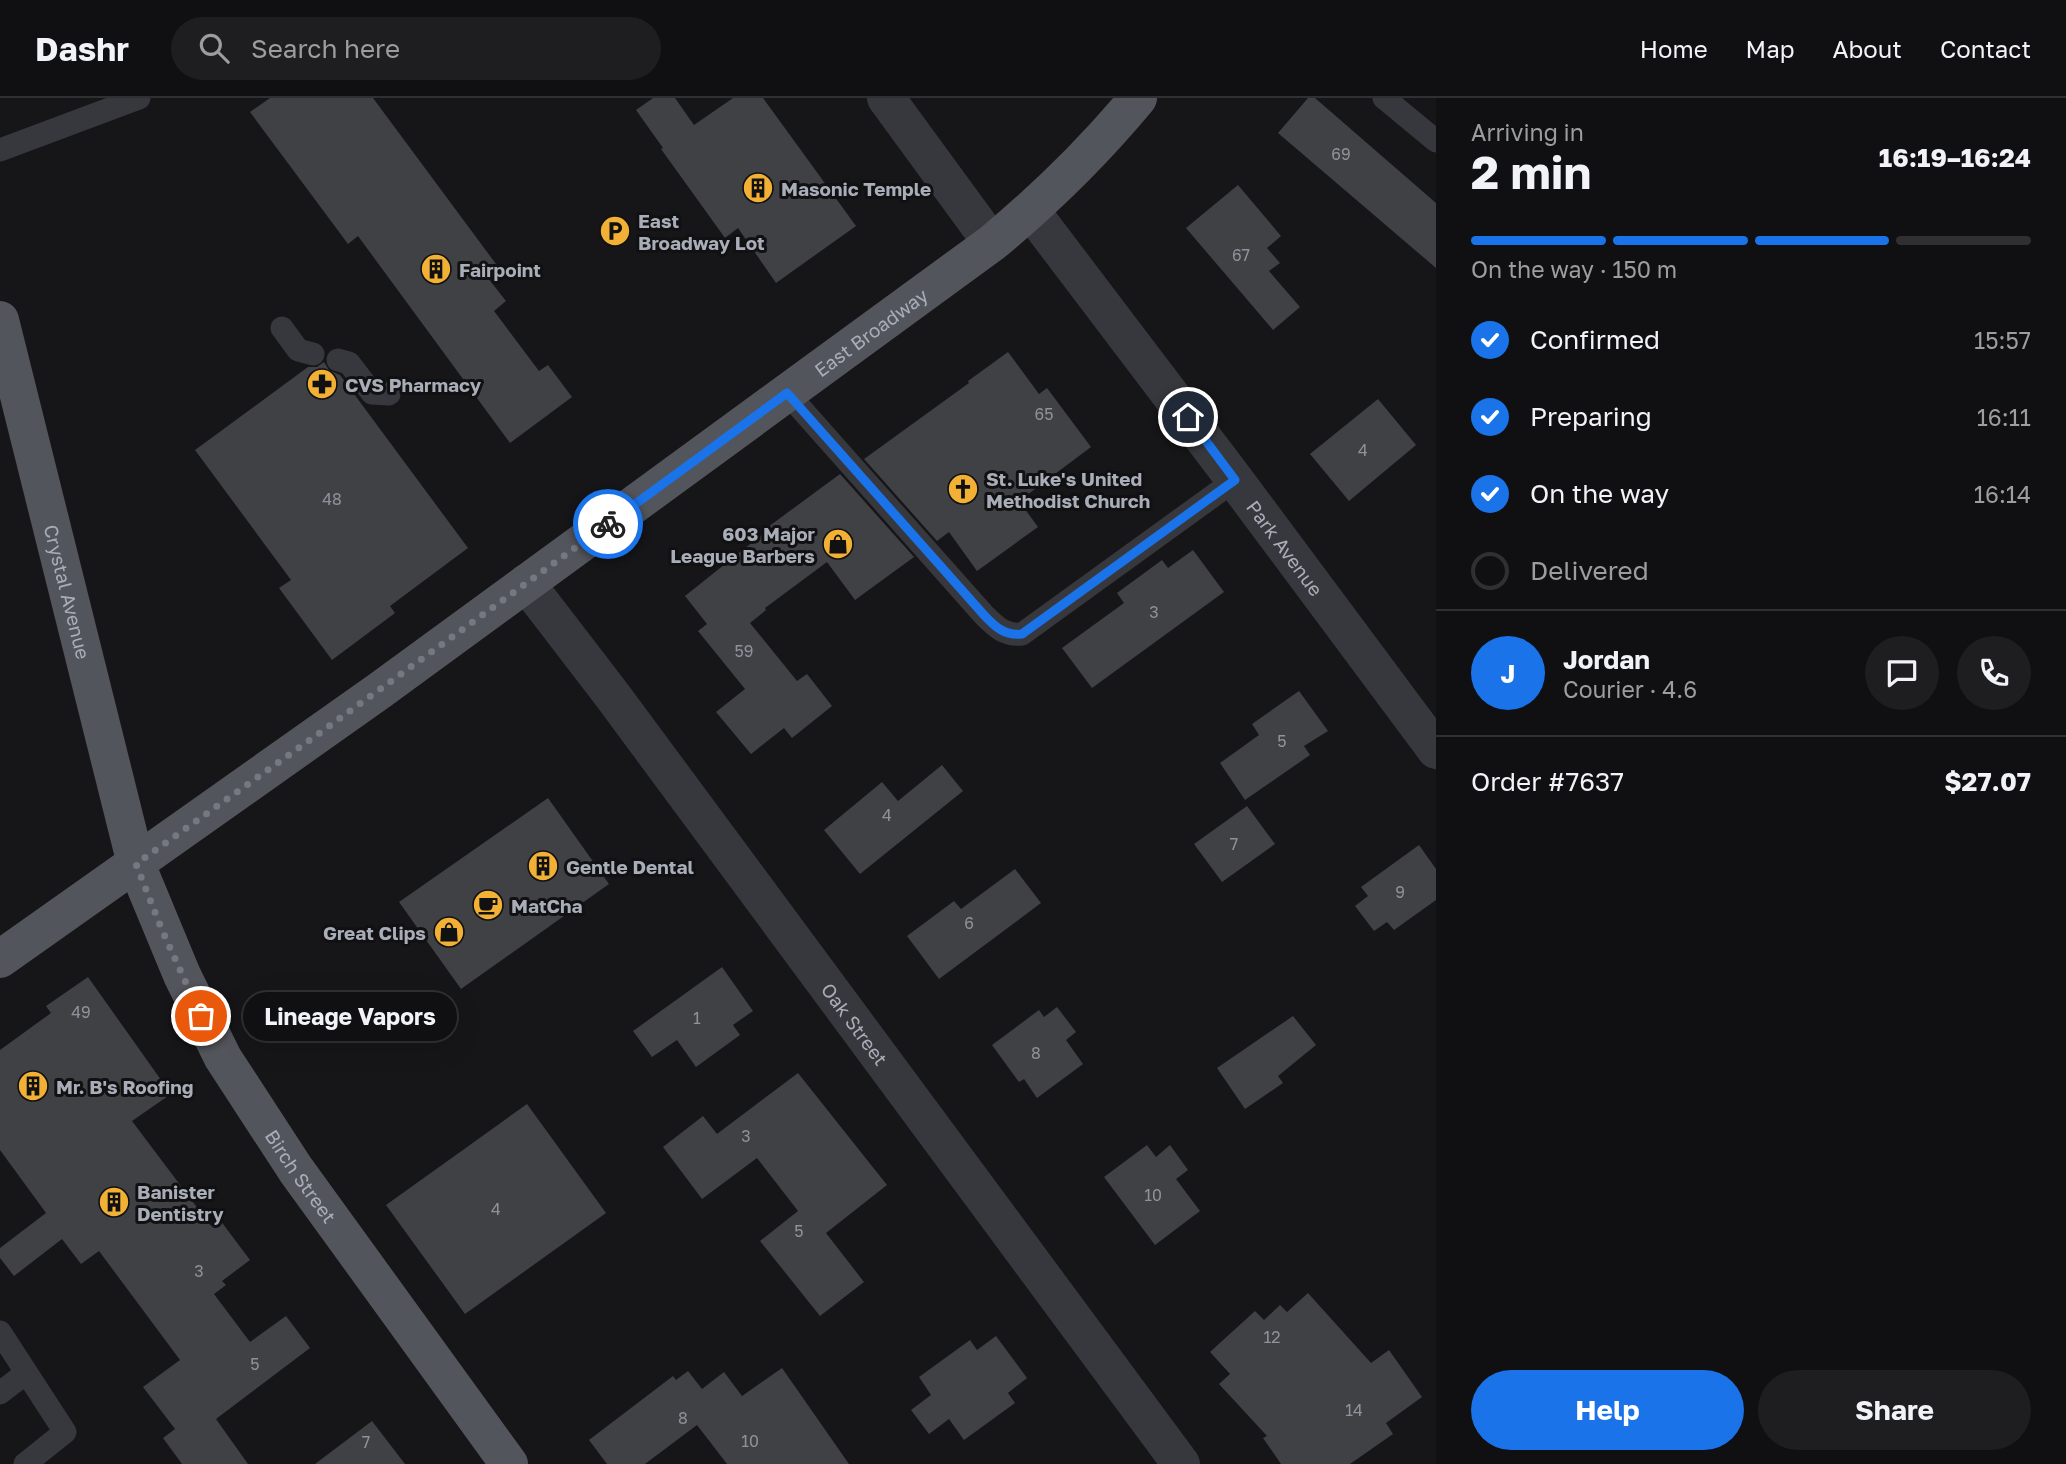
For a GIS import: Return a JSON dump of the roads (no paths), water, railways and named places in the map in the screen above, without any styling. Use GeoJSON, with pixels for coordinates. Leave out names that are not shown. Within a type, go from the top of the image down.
{"type":"FeatureCollection","features":[{"type":"Feature","properties":{"kind":"main road","name":"East Broadway"},"geometry":{"type":"LineString","coordinates":[[0,959],[526,583],[992,243],[1031,211],[1077,166],[1138,98]]}},
{"type":"Feature","properties":{"kind":"main road","name":"Crystal Avenue"},"geometry":{"type":"LineString","coordinates":[[0,320],[7,378],[136,864]]}},
{"type":"Feature","properties":{"kind":"main road","name":"Birch Street"},"geometry":{"type":"LineString","coordinates":[[136,864],[181,975],[223,1058],[296,1170],[509,1464]]}},
{"type":"Feature","properties":{"kind":"street"},"geometry":{"type":"LineString","coordinates":[[886,98],[992,243]]}},
{"type":"Feature","properties":{"kind":"street","name":"Park Avenue"},"geometry":{"type":"LineString","coordinates":[[1031,211],[1436,750]]}},
{"type":"Feature","properties":{"kind":"street","name":"Oak Street"},"geometry":{"type":"LineString","coordinates":[[526,583],[612,695],[1181,1464]]}},
{"type":"Feature","properties":{"kind":"lane"},"geometry":{"type":"LineString","coordinates":[[0,150],[139,98]]}},
{"type":"Feature","properties":{"kind":"lane"},"geometry":{"type":"LineString","coordinates":[[1384,98],[1436,141]]}},
{"type":"Feature","properties":{"kind":"lane"},"geometry":{"type":"LineString","coordinates":[[282,328],[298,350],[313,354]]}},
{"type":"Feature","properties":{"kind":"lane"},"geometry":{"type":"LineString","coordinates":[[338,360],[349,363],[372,393],[389,394]]}},
{"type":"Feature","properties":{"kind":"lane"},"geometry":{"type":"LineString","coordinates":[[787,393],[984,615],[998,630],[1012,635],[1022,634],[1235,480]]}},
{"type":"Feature","properties":{"kind":"lane"},"geometry":{"type":"LineString","coordinates":[[0,1332],[65,1433],[26,1464]]}},
{"type":"Feature","properties":{"kind":"lane"},"geometry":{"type":"LineString","coordinates":[[0,1393],[26,1373]]}},
{"type":"Feature","properties":{"kind":"place","name":"Masonic Temple"},"geometry":{"type":"Point","coordinates":[758,188]}},
{"type":"Feature","properties":{"kind":"place","name":"East Broadway Lot"},"geometry":{"type":"Point","coordinates":[615,231]}},
{"type":"Feature","properties":{"kind":"place","name":"Fairpoint"},"geometry":{"type":"Point","coordinates":[436,269]}},
{"type":"Feature","properties":{"kind":"place","name":"CVS Pharmacy"},"geometry":{"type":"Point","coordinates":[322,384]}},
{"type":"Feature","properties":{"kind":"place","name":"St. Luke's United Methodist Church"},"geometry":{"type":"Point","coordinates":[963,489]}},
{"type":"Feature","properties":{"kind":"place","name":"603 Major League Barbers"},"geometry":{"type":"Point","coordinates":[838,544]}},
{"type":"Feature","properties":{"kind":"place","name":"Gentle Dental"},"geometry":{"type":"Point","coordinates":[543,866]}},
{"type":"Feature","properties":{"kind":"place","name":"MatCha"},"geometry":{"type":"Point","coordinates":[488,905]}},
{"type":"Feature","properties":{"kind":"place","name":"Great Clips"},"geometry":{"type":"Point","coordinates":[449,932]}},
{"type":"Feature","properties":{"kind":"place","name":"Lineage Vapors"},"geometry":{"type":"Point","coordinates":[201,1016]}},
{"type":"Feature","properties":{"kind":"place","name":"Mr. B's Roofing"},"geometry":{"type":"Point","coordinates":[33,1086]}},
{"type":"Feature","properties":{"kind":"place","name":"Banister Dentistry"},"geometry":{"type":"Point","coordinates":[114,1202]}}]}
